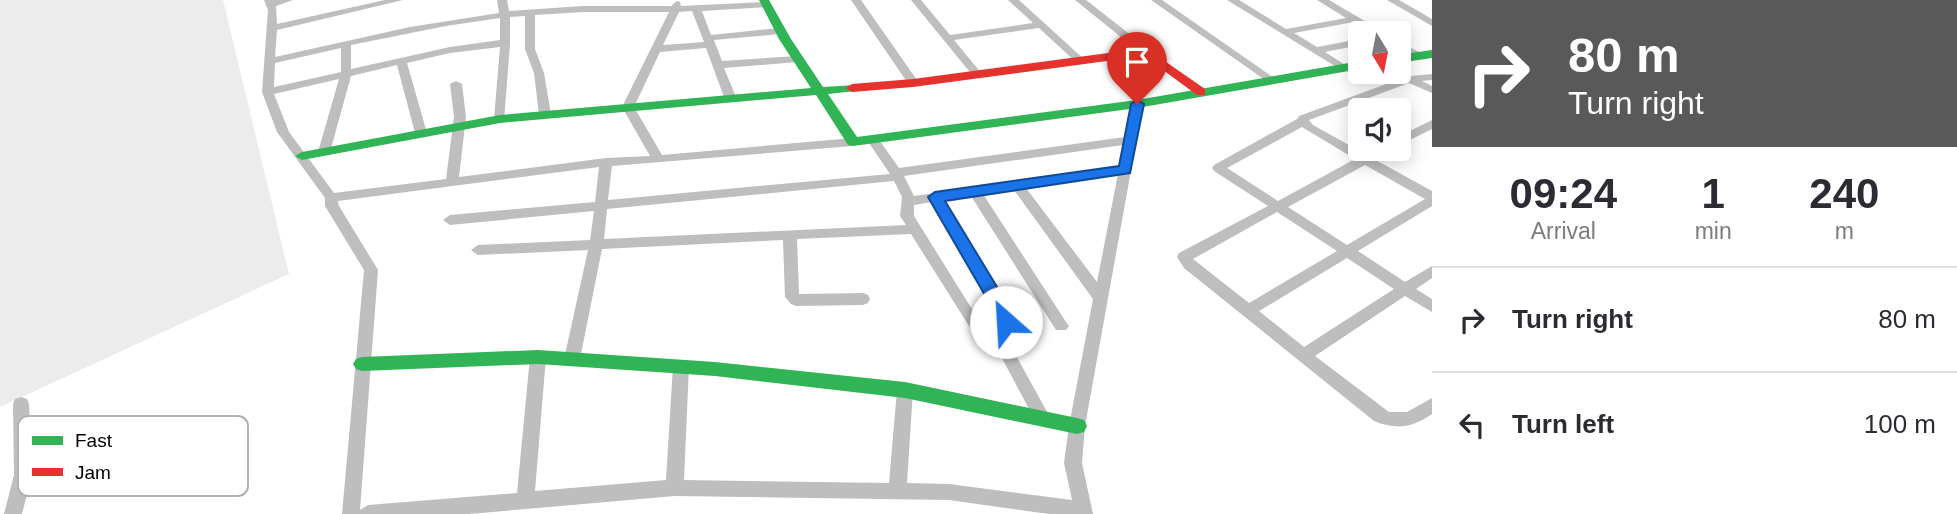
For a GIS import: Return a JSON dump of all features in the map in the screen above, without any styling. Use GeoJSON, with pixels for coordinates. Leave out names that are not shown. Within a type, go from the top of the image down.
{"type":"FeatureCollection","features":[{"type":"Feature","properties":{"kind":"street"},"geometry":{"type":"LineString","coordinates":[[288,0],[270,2],[272,28],[268,92],[283,132],[331,198],[332,206],[371,270],[351,514]]}},
{"type":"Feature","properties":{"kind":"street"},"geometry":{"type":"LineString","coordinates":[[272,28],[369,3],[398,0]]}},
{"type":"Feature","properties":{"kind":"street"},"geometry":{"type":"LineString","coordinates":[[500,118],[499,92],[505,67],[503,43],[506,15],[502,0]]}},
{"type":"Feature","properties":{"kind":"street"},"geometry":{"type":"LineString","coordinates":[[856,0],[913,83]]}},
{"type":"Feature","properties":{"kind":"street"},"geometry":{"type":"LineString","coordinates":[[916,0],[977,74]]}},
{"type":"Feature","properties":{"kind":"street"},"geometry":{"type":"LineString","coordinates":[[1013,0],[1082,61]]}},
{"type":"Feature","properties":{"kind":"street"},"geometry":{"type":"LineString","coordinates":[[1080,0],[1201,92]]}},
{"type":"Feature","properties":{"kind":"street"},"geometry":{"type":"LineString","coordinates":[[1156,0],[1272,80]]}},
{"type":"Feature","properties":{"kind":"street"},"geometry":{"type":"LineString","coordinates":[[1322,0],[1359,21]]}},
{"type":"Feature","properties":{"kind":"street"},"geometry":{"type":"LineString","coordinates":[[1392,0],[1432,23]]}},
{"type":"Feature","properties":{"kind":"street"},"geometry":{"type":"LineString","coordinates":[[1238,1],[1343,68]]}},
{"type":"Feature","properties":{"kind":"street"},"geometry":{"type":"LineString","coordinates":[[270,61],[412,28],[530,12],[554,5],[677,5],[696,8],[765,3],[797,59],[853,142]]}},
{"type":"Feature","properties":{"kind":"street"},"geometry":{"type":"LineString","coordinates":[[628,107],[677,5]]}},
{"type":"Feature","properties":{"kind":"street"},"geometry":{"type":"LineString","coordinates":[[696,8],[730,97]]}},
{"type":"Feature","properties":{"kind":"street"},"geometry":{"type":"LineString","coordinates":[[530,12],[530,49],[539,73],[545,114]]}},
{"type":"Feature","properties":{"kind":"street"},"geometry":{"type":"LineString","coordinates":[[1284,32],[1355,19]]}},
{"type":"Feature","properties":{"kind":"street"},"geometry":{"type":"LineString","coordinates":[[947,38],[1042,25]]}},
{"type":"Feature","properties":{"kind":"street"},"geometry":{"type":"LineString","coordinates":[[656,49],[780,31]]}},
{"type":"Feature","properties":{"kind":"street"},"geometry":{"type":"LineString","coordinates":[[324,152],[346,74],[346,43]]}},
{"type":"Feature","properties":{"kind":"street"},"geometry":{"type":"LineString","coordinates":[[268,92],[450,50],[503,43]]}},
{"type":"Feature","properties":{"kind":"street"},"geometry":{"type":"LineString","coordinates":[[1315,51],[1348,44]]}},
{"type":"Feature","properties":{"kind":"street"},"geometry":{"type":"LineString","coordinates":[[302,156],[500,118],[730,97],[820,93],[1146,52]]}},
{"type":"Feature","properties":{"kind":"street"},"geometry":{"type":"LineString","coordinates":[[717,65],[797,59]]}},
{"type":"Feature","properties":{"kind":"street"},"geometry":{"type":"LineString","coordinates":[[401,61],[421,134]]}},
{"type":"Feature","properties":{"kind":"street"},"geometry":{"type":"LineString","coordinates":[[331,198],[452,180],[606,162],[873,140],[1137,104],[1348,67]]}},
{"type":"Feature","properties":{"kind":"street"},"geometry":{"type":"LineString","coordinates":[[1411,79],[1432,77]]}},
{"type":"Feature","properties":{"kind":"street"},"geometry":{"type":"LineString","coordinates":[[1411,80],[1432,90]]}},
{"type":"Feature","properties":{"kind":"street"},"geometry":{"type":"LineString","coordinates":[[452,180],[459,110],[456,84]]}},
{"type":"Feature","properties":{"kind":"street"},"geometry":{"type":"LineString","coordinates":[[1396,84],[1303,118],[1303,121],[1218,166],[1432,306]]}},
{"type":"Feature","properties":{"kind":"street"},"geometry":{"type":"LineString","coordinates":[[368,514],[675,488],[949,492],[1022,508],[1083,512],[1073,463],[1077,426],[1137,104]]}},
{"type":"Feature","properties":{"kind":"street"},"geometry":{"type":"LineString","coordinates":[[628,107],[658,159]]}},
{"type":"Feature","properties":{"kind":"street"},"geometry":{"type":"LineString","coordinates":[[1303,121],[1309,128],[1348,150]]}},
{"type":"Feature","properties":{"kind":"street"},"geometry":{"type":"LineString","coordinates":[[1411,135],[1432,124]]}},
{"type":"Feature","properties":{"kind":"street"},"geometry":{"type":"LineString","coordinates":[[873,140],[897,175],[910,201]]}},
{"type":"Feature","properties":{"kind":"street"},"geometry":{"type":"LineString","coordinates":[[450,220],[600,208],[897,175],[1130,140]]}},
{"type":"Feature","properties":{"kind":"street"},"geometry":{"type":"LineString","coordinates":[[1360,161],[1184,257],[1189,264],[1380,416],[1393,422],[1417,417],[1432,405]]}},
{"type":"Feature","properties":{"kind":"street"},"geometry":{"type":"LineString","coordinates":[[1248,311],[1432,199],[1367,161]]}},
{"type":"Feature","properties":{"kind":"street"},"geometry":{"type":"LineString","coordinates":[[572,359],[596,245],[606,162]]}},
{"type":"Feature","properties":{"kind":"street"},"geometry":{"type":"LineString","coordinates":[[910,201],[1125,169]]}},
{"type":"Feature","properties":{"kind":"street"},"geometry":{"type":"LineString","coordinates":[[1017,185],[1101,299]]}},
{"type":"Feature","properties":{"kind":"street"},"geometry":{"type":"LineString","coordinates":[[974,191],[1061,326]]}},
{"type":"Feature","properties":{"kind":"street"},"geometry":{"type":"LineString","coordinates":[[935,197],[1005,315],[1000,341]]}},
{"type":"Feature","properties":{"kind":"street"},"geometry":{"type":"LineString","coordinates":[[910,201],[905,211],[914,229],[974,322],[1000,341],[1043,419]]}},
{"type":"Feature","properties":{"kind":"street"},"geometry":{"type":"LineString","coordinates":[[478,250],[914,229]]}},
{"type":"Feature","properties":{"kind":"street"},"geometry":{"type":"LineString","coordinates":[[790,235],[792,297],[796,300],[863,299]]}},
{"type":"Feature","properties":{"kind":"street"},"geometry":{"type":"LineString","coordinates":[[1304,355],[1432,271]]}},
{"type":"Feature","properties":{"kind":"street"},"geometry":{"type":"LineString","coordinates":[[362,364],[538,357],[681,366],[905,390],[1077,426]]}},
{"type":"Feature","properties":{"kind":"street"},"geometry":{"type":"LineString","coordinates":[[525,500],[538,357]]}},
{"type":"Feature","properties":{"kind":"street"},"geometry":{"type":"LineString","coordinates":[[675,488],[681,366]]}},
{"type":"Feature","properties":{"kind":"street"},"geometry":{"type":"LineString","coordinates":[[897,491],[905,390]]}},
{"type":"Feature","properties":{"kind":"street"},"geometry":{"type":"LineString","coordinates":[[22,404],[22,416]]}},
{"type":"Feature","properties":{"kind":"street"},"geometry":{"type":"LineString","coordinates":[[13,514],[18,494]]}},
{"type":"Feature","properties":{"kind":"shaded area"},"geometry":{"type":"Polygon","coordinates":[[[0,0],[223,0],[289,274],[0,407],[0,0]]]}},
{"type":"Feature","properties":{"kind":"traffic: fast"},"geometry":{"type":"LineString","coordinates":[[764,0],[785,39],[853,142],[1137,104],[1348,67]]}},
{"type":"Feature","properties":{"kind":"traffic: fast"},"geometry":{"type":"LineString","coordinates":[[1411,57],[1432,54]]}},
{"type":"Feature","properties":{"kind":"traffic: fast"},"geometry":{"type":"LineString","coordinates":[[302,156],[500,119],[852,88]]}},
{"type":"Feature","properties":{"kind":"traffic: fast"},"geometry":{"type":"LineString","coordinates":[[362,364],[538,357],[715,369],[905,390],[1077,426]]}},
{"type":"Feature","properties":{"kind":"traffic: jam"},"geometry":{"type":"LineString","coordinates":[[852,88],[913,83],[1146,52],[1201,92]]}},
{"type":"Feature","properties":{"kind":"route"},"geometry":{"type":"LineString","coordinates":[[1006,322],[1005,315],[935,197],[1125,169],[1137,104]]}}]}
